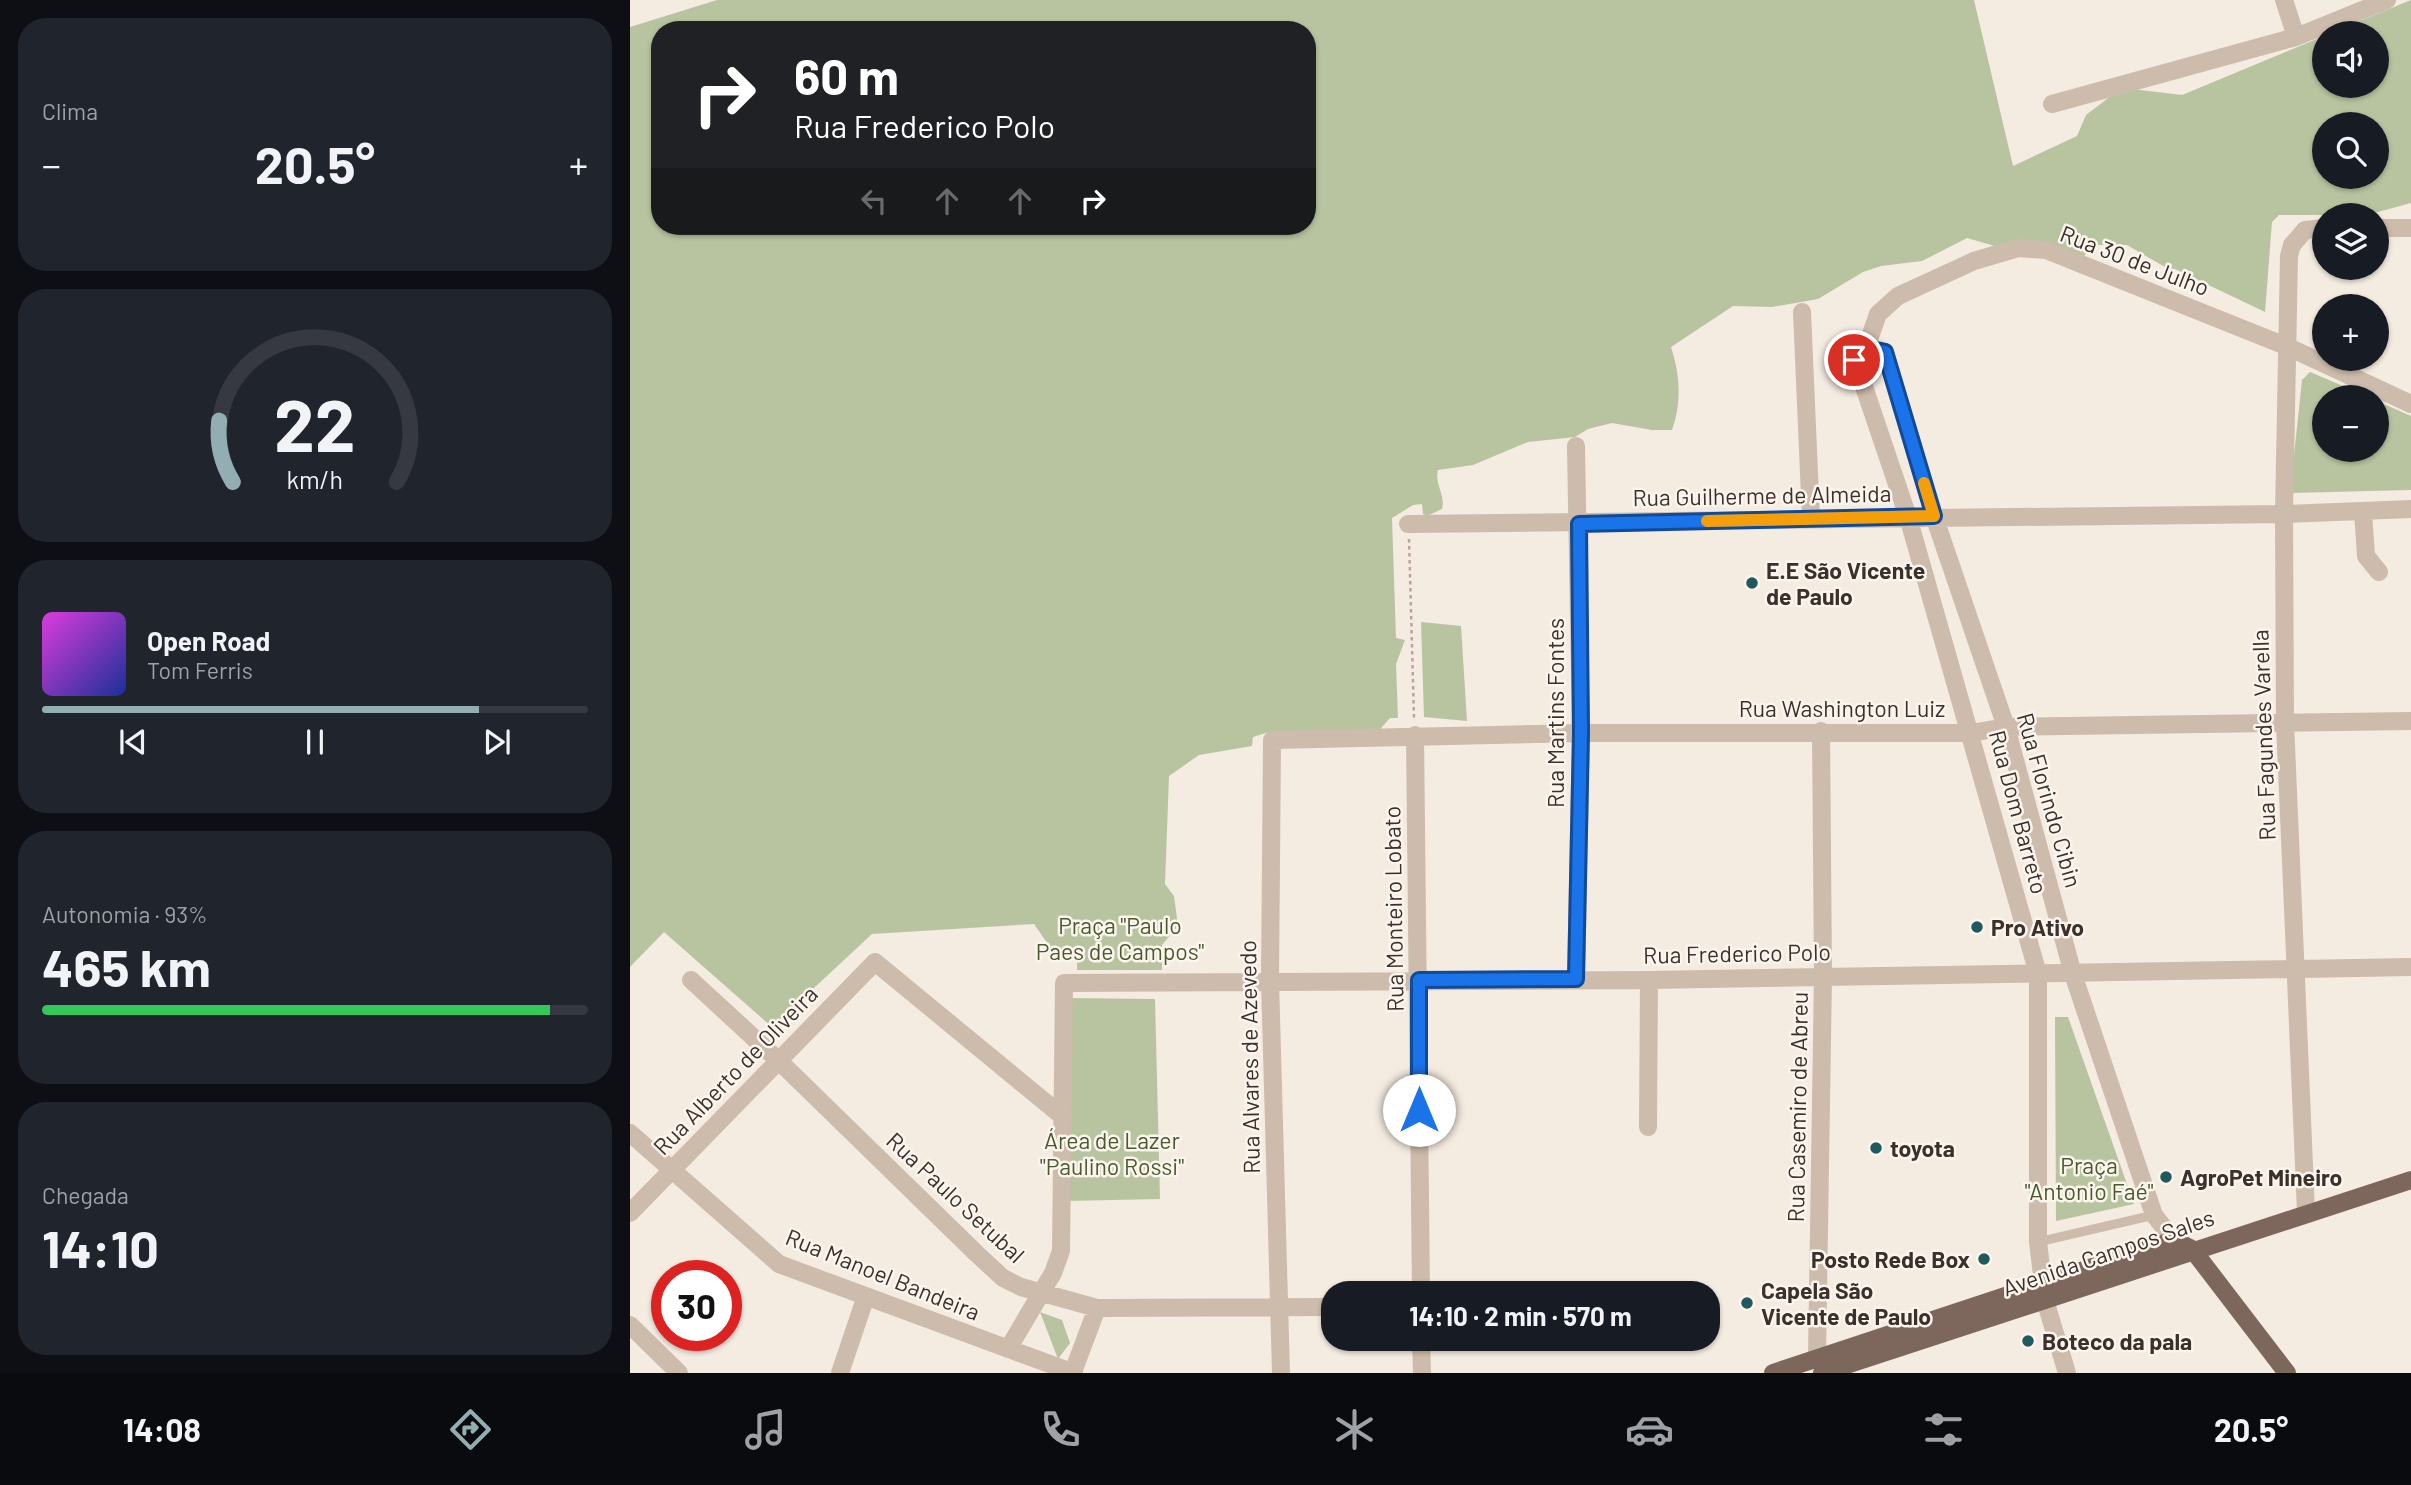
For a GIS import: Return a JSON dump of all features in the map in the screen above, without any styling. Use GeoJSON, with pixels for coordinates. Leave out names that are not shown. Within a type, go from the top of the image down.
{"type":"FeatureCollection","features":[{"type":"Feature","properties":{"kind":"main road","name":"Avenida Campos Sales"},"geometry":{"type":"LineString","coordinates":[[1773,1373],[1819,1365],[2043,1291],[2192,1249],[2411,1180]]}},
{"type":"Feature","properties":{"kind":"main road","name":"Avenida Campos Sales"},"geometry":{"type":"LineString","coordinates":[[2043,1291],[2174,1240]]}},
{"type":"Feature","properties":{"kind":"main road","name":"Rua Florindo Cibin"},"geometry":{"type":"LineString","coordinates":[[2174,1240],[2192,1249],[2287,1373]]}},
{"type":"Feature","properties":{"kind":"street"},"geometry":{"type":"LineString","coordinates":[[2284,0],[2296,37]]}},
{"type":"Feature","properties":{"kind":"street"},"geometry":{"type":"LineString","coordinates":[[2052,104],[2296,37],[2387,0]]}},
{"type":"Feature","properties":{"kind":"street"},"geometry":{"type":"LineString","coordinates":[[2389,228],[2411,228]]}},
{"type":"Feature","properties":{"kind":"street","name":"Rua Fagundes Varella"},"geometry":{"type":"LineString","coordinates":[[2306,1212],[2285,722],[2284,514],[2289,257],[2292,245],[2305,230],[2312,229]]}},
{"type":"Feature","properties":{"kind":"street","name":"Rua 30 de Julho"},"geometry":{"type":"LineString","coordinates":[[1860,356],[1878,314],[1898,296],[1974,261],[2018,248],[2046,250],[2288,347],[2411,404]]}},
{"type":"Feature","properties":{"kind":"street"},"geometry":{"type":"LineString","coordinates":[[1802,312],[1811,520]]}},
{"type":"Feature","properties":{"kind":"street","name":"Rua Florindo Cibin"},"geometry":{"type":"LineString","coordinates":[[1860,356],[1876,349],[1885,352],[1934,516],[2006,727],[2073,974],[2154,1215],[2174,1240]]}},
{"type":"Feature","properties":{"kind":"street","name":"Rua Dom Barreto"},"geometry":{"type":"LineString","coordinates":[[1860,356],[1971,733],[2038,974],[2038,1242],[2043,1291],[2067,1373]]}},
{"type":"Feature","properties":{"kind":"street","name":"Rua Martins Fontes"},"geometry":{"type":"LineString","coordinates":[[1576,446],[1581,733],[1576,979]]}},
{"type":"Feature","properties":{"kind":"street","name":"Rua Guilherme de Almeida"},"geometry":{"type":"LineString","coordinates":[[1408,524],[2284,514],[2411,509]]}},
{"type":"Feature","properties":{"kind":"street"},"geometry":{"type":"LineString","coordinates":[[2363,512],[2366,556],[2378,572]]}},
{"type":"Feature","properties":{"kind":"street","name":"Rua Washington Luiz"},"geometry":{"type":"LineString","coordinates":[[1272,740],[1581,733],[1971,733],[2006,727],[2411,721]]}},
{"type":"Feature","properties":{"kind":"street","name":"Rua Casemiro de Abreu"},"geometry":{"type":"LineString","coordinates":[[1819,1365],[1823,975],[1821,731]]}},
{"type":"Feature","properties":{"kind":"street","name":"Rua Monteiro Lobato"},"geometry":{"type":"LineString","coordinates":[[1415,735],[1421,1281]]}},
{"type":"Feature","properties":{"kind":"street","name":"Rua Alvares de Azevedo"},"geometry":{"type":"LineString","coordinates":[[1272,740],[1270,981],[1280,1373]]}},
{"type":"Feature","properties":{"kind":"street","name":"Rua Alberto de Oliveira"},"geometry":{"type":"LineString","coordinates":[[630,1213],[875,962],[1062,1116]]}},
{"type":"Feature","properties":{"kind":"street","name":"Rua Frederico Polo"},"geometry":{"type":"LineString","coordinates":[[1062,1116],[1064,983],[1648,980],[2411,967]]}},
{"type":"Feature","properties":{"kind":"street"},"geometry":{"type":"LineString","coordinates":[[1648,980],[1648,1127]]}},
{"type":"Feature","properties":{"kind":"street","name":"Rua Paulo Setubal"},"geometry":{"type":"LineString","coordinates":[[691,981],[779,1061],[1003,1278],[1041,1295],[1097,1308],[1321,1307]]}},
{"type":"Feature","properties":{"kind":"street"},"geometry":{"type":"LineString","coordinates":[[1008,1349],[1054,1273],[1061,1251],[1062,1116]]}},
{"type":"Feature","properties":{"kind":"street","name":"Rua Manoel Bandeira"},"geometry":{"type":"LineString","coordinates":[[630,1133],[779,1264],[1073,1373]]}},
{"type":"Feature","properties":{"kind":"street"},"geometry":{"type":"LineString","coordinates":[[840,1373],[866,1296]]}},
{"type":"Feature","properties":{"kind":"street"},"geometry":{"type":"LineString","coordinates":[[1073,1373],[1097,1308]]}},
{"type":"Feature","properties":{"kind":"street"},"geometry":{"type":"LineString","coordinates":[[630,1325],[651,1344]]}},
{"type":"Feature","properties":{"kind":"street"},"geometry":{"type":"LineString","coordinates":[[656,1351],[662,1373]]}},
{"type":"Feature","properties":{"kind":"street"},"geometry":{"type":"LineString","coordinates":[[658,1351],[679,1373]]}},
{"type":"Feature","properties":{"kind":"street"},"geometry":{"type":"LineString","coordinates":[[1421,1351],[1422,1373]]}},
{"type":"Feature","properties":{"kind":"lane"},"geometry":{"type":"LineString","coordinates":[[2038,1242],[2154,1215]]}},
{"type":"Feature","properties":{"kind":"path"},"geometry":{"type":"LineString","coordinates":[[1408,524],[1415,735]]}},
{"type":"Feature","properties":{"kind":"green space","name":"Praça \"Paulo Paes de Campos\""},"geometry":{"type":"Polygon","coordinates":[[[717,0],[1974,0],[2013,166],[2077,136],[2086,115],[2116,92],[2132,89],[2182,95],[2312,41],[2312,98],[2389,98],[2389,21],[2359,21],[2411,0],[2411,203],[2389,209],[2389,203],[2312,203],[2312,215],[2279,215],[2272,222],[2265,312],[2175,269],[2165,267],[2127,245],[2094,245],[2083,257],[2033,257],[1967,238],[1922,261],[1881,266],[1863,272],[1818,299],[1772,307],[1733,306],[1671,347],[1679,388],[1672,430],[1652,430],[1612,423],[1588,429],[1575,437],[1528,442],[1473,465],[1438,470],[1442,509],[1427,516],[1423,514],[1422,504],[1413,505],[1392,518],[1396,638],[1405,640],[1396,664],[1398,718],[1390,718],[1375,735],[1269,732],[1253,737],[1252,746],[1199,755],[1169,776],[1165,884],[1174,896],[1178,926],[1162,945],[1162,970],[1077,970],[1077,959],[1069,952],[1054,953],[1034,924],[872,934],[772,1027],[664,932],[630,967],[630,27],[717,0]]]}},
{"type":"Feature","properties":{"kind":"green space"},"geometry":{"type":"Polygon","coordinates":[[[2310,372],[2341,385],[2312,385],[2312,462],[2389,462],[2389,406],[2411,416],[2411,490],[2290,493],[2302,380],[2310,372]]]}},
{"type":"Feature","properties":{"kind":"green space"},"geometry":{"type":"Polygon","coordinates":[[[1421,622],[1461,626],[1467,721],[1424,717],[1421,622]]]}},
{"type":"Feature","properties":{"kind":"green space","name":"Área de Lazer \"Paulino Rossi\""},"geometry":{"type":"Polygon","coordinates":[[[1067,998],[1155,999],[1160,1199],[1065,1201],[1067,998]]]}},
{"type":"Feature","properties":{"kind":"green space","name":"Praça \"Antonio Faé\""},"geometry":{"type":"Polygon","coordinates":[[[2055,1017],[2068,1017],[2134,1204],[2056,1221],[2055,1017]]]}},
{"type":"Feature","properties":{"kind":"green space"},"geometry":{"type":"Polygon","coordinates":[[[1040,1312],[1062,1320],[1070,1343],[1058,1359],[1040,1312]]]}},
{"type":"Feature","properties":{"kind":"slow traffic"},"geometry":{"type":"LineString","coordinates":[[1707,521],[1934,516],[1924,483]]}},
{"type":"Feature","properties":{"kind":"place","name":"E.E São Vicente de Paulo"},"geometry":{"type":"Point","coordinates":[1752,583]}},
{"type":"Feature","properties":{"kind":"place","name":"Pro Ativo"},"geometry":{"type":"Point","coordinates":[1977,927]}},
{"type":"Feature","properties":{"kind":"place","name":"toyota"},"geometry":{"type":"Point","coordinates":[1876,1148]}},
{"type":"Feature","properties":{"kind":"place","name":"AgroPet Mineiro"},"geometry":{"type":"Point","coordinates":[2166,1177]}},
{"type":"Feature","properties":{"kind":"place","name":"Posto Rede Box"},"geometry":{"type":"Point","coordinates":[1984,1259]}},
{"type":"Feature","properties":{"kind":"place","name":"Capela São Vicente de Paulo"},"geometry":{"type":"Point","coordinates":[1747,1303]}},
{"type":"Feature","properties":{"kind":"place","name":"Boteco da pala"},"geometry":{"type":"Point","coordinates":[2028,1341]}},
{"type":"Feature","properties":{"kind":"route"},"geometry":{"type":"LineString","coordinates":[[1419,1110],[1419,980],[1576,979],[1581,733],[1579,524],[1934,516],[1885,352],[1876,349],[1865,351],[1854,360]]}}]}
